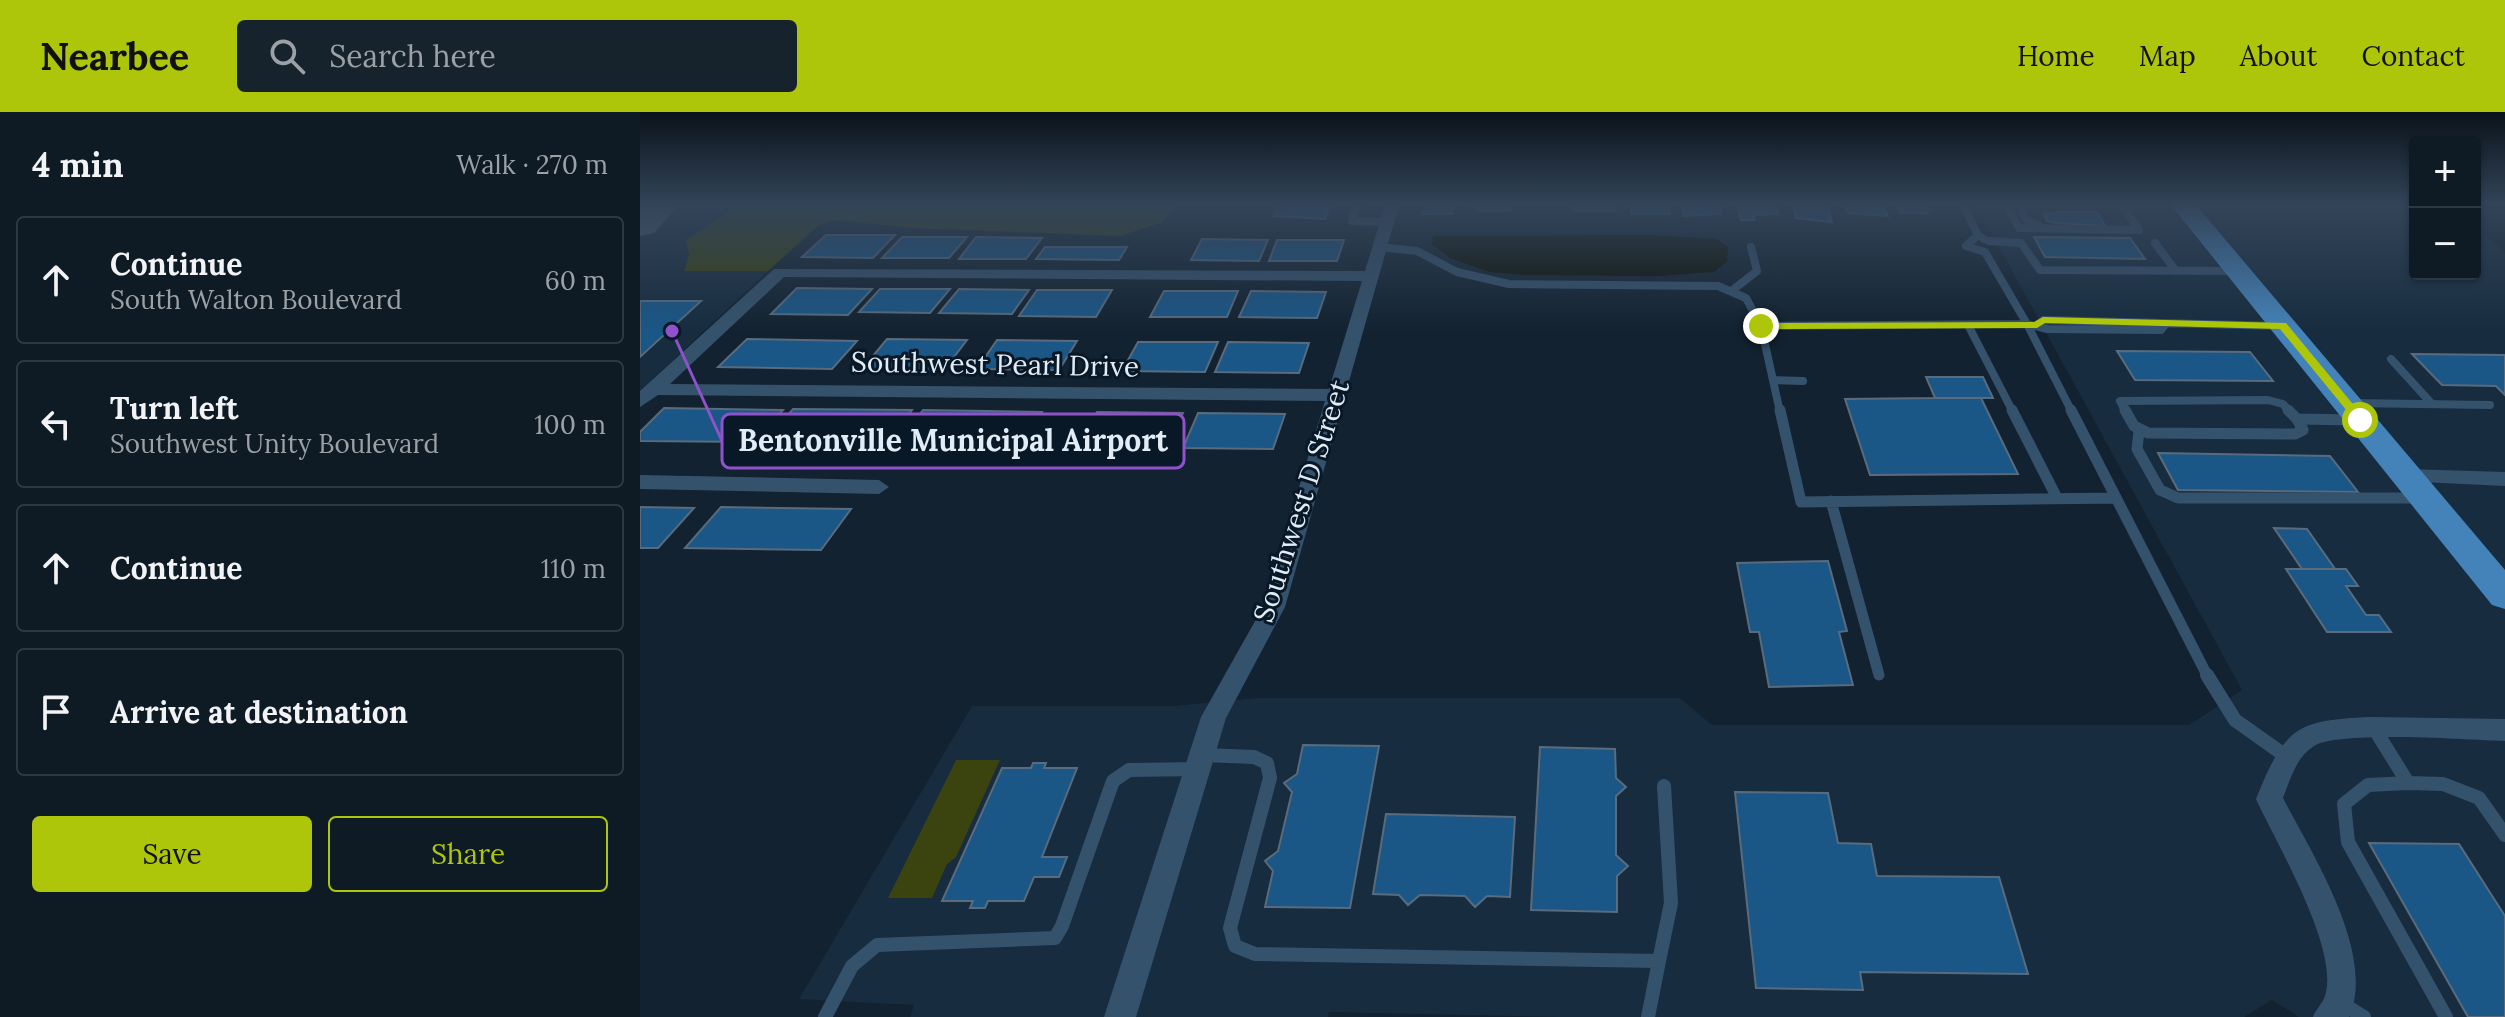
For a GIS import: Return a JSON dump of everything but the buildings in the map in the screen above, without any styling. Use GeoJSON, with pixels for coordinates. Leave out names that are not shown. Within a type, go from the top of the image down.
{"type":"FeatureCollection","features":[{"type":"Feature","properties":{"kind":"main road"},"geometry":{"type":"LineString","coordinates":[[2218,247],[2505,595]]}},
{"type":"Feature","properties":{"kind":"street","name":"Southwest D Street"},"geometry":{"type":"LineString","coordinates":[[1120,1017],[1214,717],[1274,607],[1379,247]]}},
{"type":"Feature","properties":{"kind":"street"},"geometry":{"type":"LineString","coordinates":[[647,395],[780,272],[1370,276]]}},
{"type":"Feature","properties":{"kind":"street","name":"Southwest Pearl Drive"},"geometry":{"type":"LineString","coordinates":[[647,395],[1335,395]]}},
{"type":"Feature","properties":{"kind":"street"},"geometry":{"type":"LineString","coordinates":[[2416,487],[2505,479]]}},
{"type":"Feature","properties":{"kind":"street"},"geometry":{"type":"LineString","coordinates":[[640,482],[879,487]]}},
{"type":"Feature","properties":{"kind":"street"},"geometry":{"type":"LineString","coordinates":[[2335,1010],[2343,969],[2333,933],[2269,799],[2287,757],[2308,736],[2374,728],[2505,730]]}},
{"type":"Feature","properties":{"kind":"lane"},"geometry":{"type":"LineString","coordinates":[[1381,247],[1417,251],[1457,272],[1509,284],[1718,286],[1745,295],[1761,326],[1801,502],[2116,498]]}},
{"type":"Feature","properties":{"kind":"lane"},"geometry":{"type":"LineString","coordinates":[[1734,289],[1757,271],[1751,247]]}},
{"type":"Feature","properties":{"kind":"lane"},"geometry":{"type":"LineString","coordinates":[[1987,247],[2032,324],[2116,498],[2214,688],[2235,720],[2287,757]]}},
{"type":"Feature","properties":{"kind":"lane"},"geometry":{"type":"LineString","coordinates":[[2024,247],[2040,270],[2237,271]]}},
{"type":"Feature","properties":{"kind":"lane"},"geometry":{"type":"LineString","coordinates":[[2158,247],[2176,271]]}},
{"type":"Feature","properties":{"kind":"lane"},"geometry":{"type":"LineString","coordinates":[[1761,326],[2032,324],[2047,329],[2161,330],[2165,325],[2282,326]]}},
{"type":"Feature","properties":{"kind":"lane"},"geometry":{"type":"LineString","coordinates":[[1968,325],[2057,498]]}},
{"type":"Feature","properties":{"kind":"lane"},"geometry":{"type":"LineString","coordinates":[[2391,359],[2432,404]]}},
{"type":"Feature","properties":{"kind":"lane"},"geometry":{"type":"LineString","coordinates":[[1774,380],[1803,381]]}},
{"type":"Feature","properties":{"kind":"lane"},"geometry":{"type":"LineString","coordinates":[[2139,431],[2295,434],[2303,430],[2297,419],[2283,404],[2268,400],[2120,401],[2139,431],[2137,449],[2160,490],[2178,498],[2416,487]]}},
{"type":"Feature","properties":{"kind":"lane"},"geometry":{"type":"LineString","coordinates":[[2297,419],[2432,404],[2490,405]]}},
{"type":"Feature","properties":{"kind":"lane"},"geometry":{"type":"LineString","coordinates":[[1831,501],[1879,675]]}},
{"type":"Feature","properties":{"kind":"lane"},"geometry":{"type":"LineString","coordinates":[[2374,728],[2408,783]]}},
{"type":"Feature","properties":{"kind":"lane"},"geometry":{"type":"LineString","coordinates":[[825,1017],[856,960],[863,951],[877,945],[1046,941],[1055,938],[1062,926],[1113,781],[1118,775],[1129,770],[1254,757],[1267,763],[1270,778],[1230,928],[1235,946],[1255,954],[1659,961]]}},
{"type":"Feature","properties":{"kind":"lane"},"geometry":{"type":"LineString","coordinates":[[2446,1017],[2348,842],[2344,804],[2368,785],[2443,784],[2479,798],[2505,835]]}},
{"type":"Feature","properties":{"kind":"lane"},"geometry":{"type":"LineString","coordinates":[[1648,1017],[1671,903],[1664,786]]}},
{"type":"Feature","properties":{"kind":"lane"},"geometry":{"type":"LineString","coordinates":[[2335,1010],[2364,1017]]}},
{"type":"Feature","properties":{"kind":"shaded area"},"geometry":{"type":"Polygon","coordinates":[[[640,247],[696,247],[684,270],[768,271],[640,391],[640,247]]]}},
{"type":"Feature","properties":{"kind":"shaded area"},"geometry":{"type":"Polygon","coordinates":[[[1436,247],[1728,247],[1727,262],[1714,272],[1658,276],[1489,272],[1450,258],[1436,247]]]}},
{"type":"Feature","properties":{"kind":"shaded area"},"geometry":{"type":"Polygon","coordinates":[[[1999,247],[2409,247],[2409,280],[2481,280],[2481,247],[2499,247],[2505,253],[2505,1017],[2299,1017],[2272,1000],[2244,1017],[1561,1017],[1329,1012],[1328,1017],[910,1017],[914,1005],[799,999],[972,706],[1174,706],[1257,698],[1680,698],[1712,725],[2189,725],[2242,690],[1999,247]]]}},
{"type":"Feature","properties":{"kind":"green space"},"geometry":{"type":"Polygon","coordinates":[[[687,247],[794,247],[768,271],[684,271],[689,255],[687,247]]]}},
{"type":"Feature","properties":{"kind":"green space"},"geometry":{"type":"Polygon","coordinates":[[[956,760],[1000,760],[956,857],[947,864],[932,898],[888,898],[956,760]]]}},
{"type":"Feature","properties":{"kind":"place","name":"Bentonville Municipal Airport"},"geometry":{"type":"Point","coordinates":[672,331]}},
{"type":"Feature","properties":{"kind":"route"},"geometry":{"type":"LineString","coordinates":[[1761,326],[2037,325],[2043,320],[2282,326],[2360,420]]}}]}
